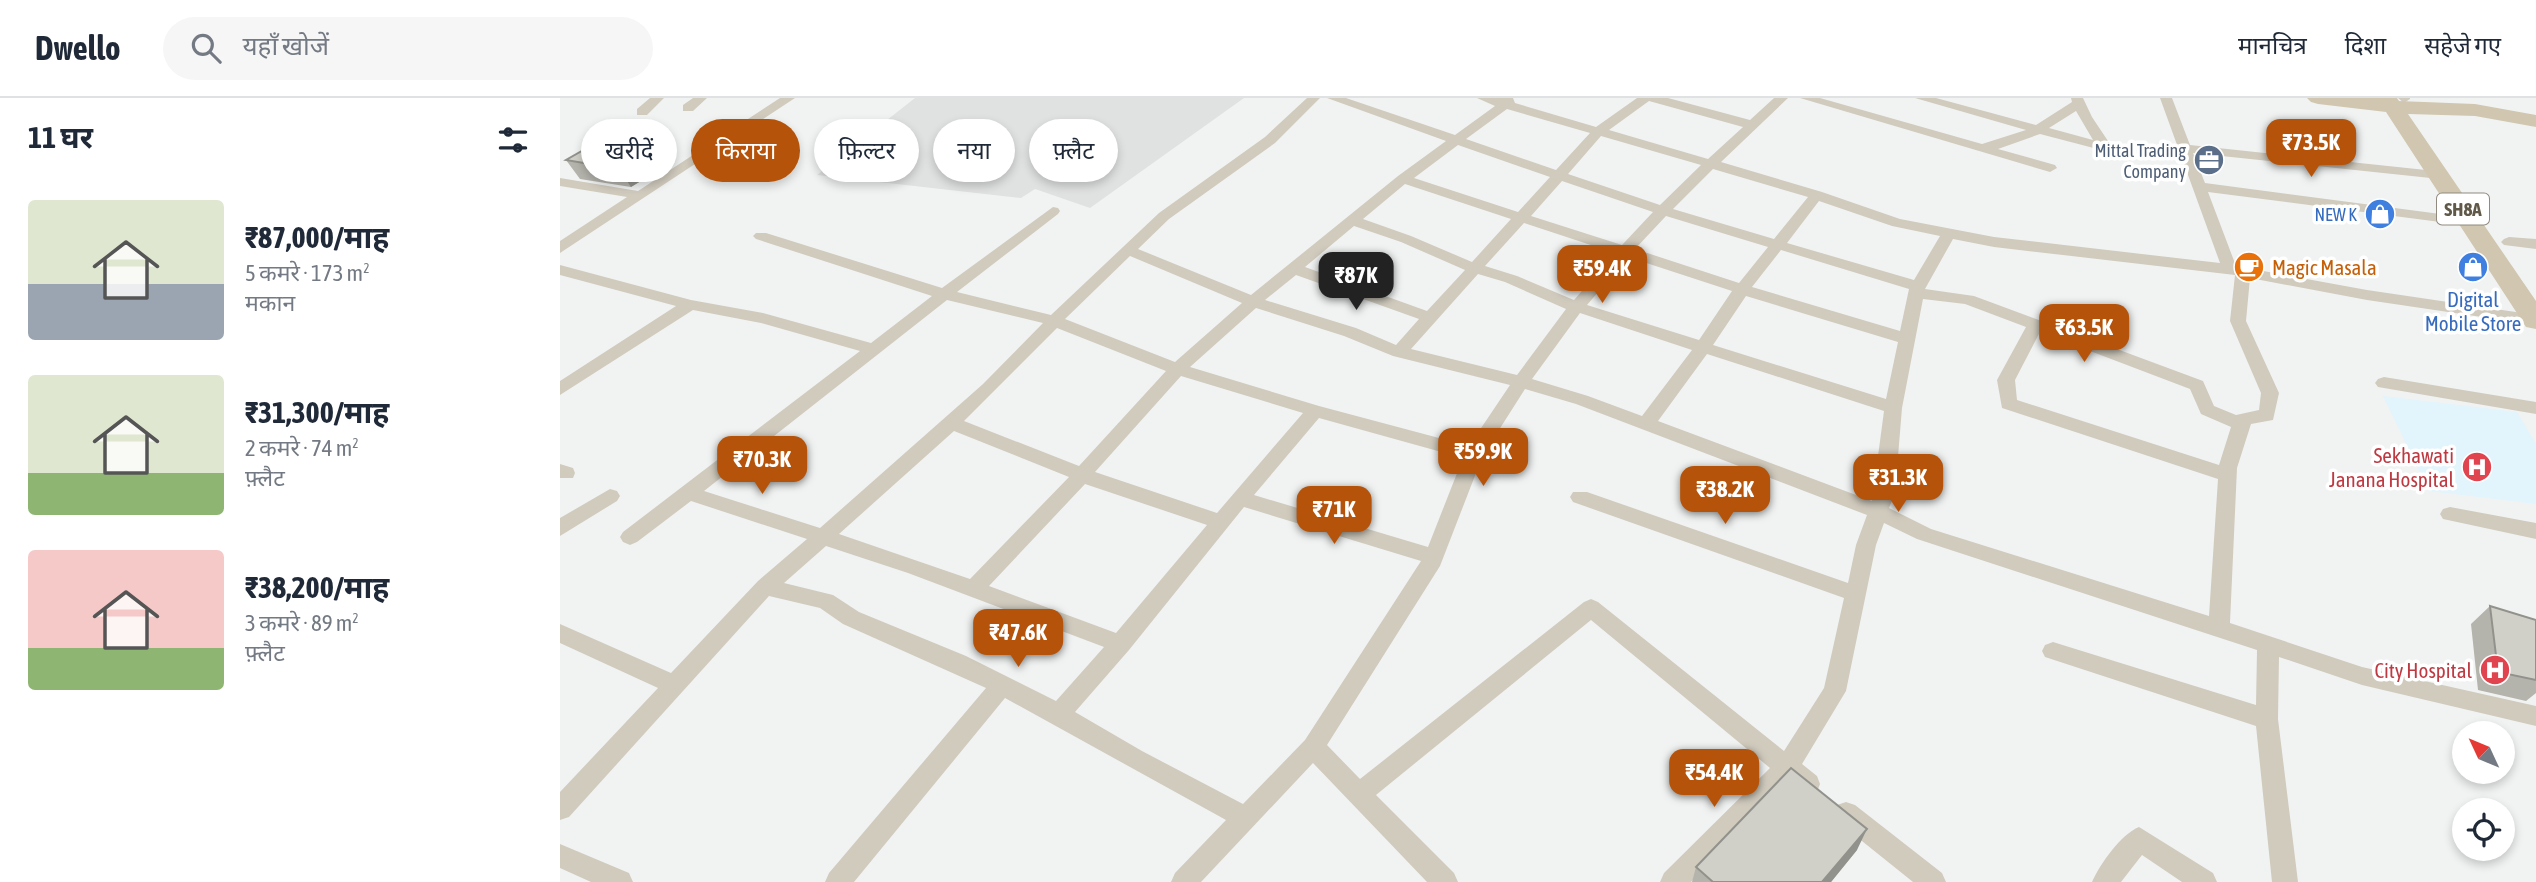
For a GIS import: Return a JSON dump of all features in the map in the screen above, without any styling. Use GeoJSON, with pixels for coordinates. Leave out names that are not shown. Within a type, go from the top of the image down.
{"type":"FeatureCollection","features":[{"type":"Feature","properties":{"kind":"main road"},"geometry":{"type":"LineString","coordinates":[[2318,98],[2468,100],[2536,114]]}},
{"type":"Feature","properties":{"kind":"main road"},"geometry":{"type":"LineString","coordinates":[[2369,98],[2475,110],[2536,121]]}},
{"type":"Feature","properties":{"kind":"main road","name":"SH8A"},"geometry":{"type":"LineString","coordinates":[[2397,101],[2441,175],[2536,320]]}},
{"type":"Feature","properties":{"kind":"main road","name":"SH8A"},"geometry":{"type":"LineString","coordinates":[[2397,101],[2509,242],[2536,282]]}},
{"type":"Feature","properties":{"kind":"street"},"geometry":{"type":"LineString","coordinates":[[642,112],[658,98]]}},
{"type":"Feature","properties":{"kind":"street"},"geometry":{"type":"LineString","coordinates":[[688,108],[701,98]]}},
{"type":"Feature","properties":{"kind":"street"},"geometry":{"type":"LineString","coordinates":[[560,248],[789,98]]}},
{"type":"Feature","properties":{"kind":"street"},"geometry":{"type":"LineString","coordinates":[[560,809],[765,587],[951,423],[1164,216],[1270,140],[1314,98]]}},
{"type":"Feature","properties":{"kind":"street"},"geometry":{"type":"LineString","coordinates":[[1333,98],[1663,211],[1917,289],[1968,299],[2196,385],[2207,410],[2242,424]]}},
{"type":"Feature","properties":{"kind":"street"},"geometry":{"type":"LineString","coordinates":[[1483,98],[1509,102],[1817,195],[1897,223],[1994,242],[2237,271],[2367,295],[2536,320]]}},
{"type":"Feature","properties":{"kind":"street"},"geometry":{"type":"LineString","coordinates":[[1399,352],[1600,131],[1644,98],[1752,125]]}},
{"type":"Feature","properties":{"kind":"street"},"geometry":{"type":"LineString","coordinates":[[1184,882],[1313,747],[1434,557],[1474,454],[1520,382],[1577,307],[1625,251],[1708,164],[1782,98]]}},
{"type":"Feature","properties":{"kind":"street"},"geometry":{"type":"LineString","coordinates":[[1806,98],[2050,169]]}},
{"type":"Feature","properties":{"kind":"street"},"geometry":{"type":"LineString","coordinates":[[1921,98],[2038,131],[2105,147],[2078,101],[2038,131],[2009,144],[1975,147]]}},
{"type":"Feature","properties":{"kind":"street"},"geometry":{"type":"LineString","coordinates":[[2166,98],[2199,186],[2237,271],[2238,321],[2270,393],[2267,416],[2243,418],[2228,475],[2219,628]]}},
{"type":"Feature","properties":{"kind":"street"},"geometry":{"type":"LineString","coordinates":[[974,589],[1083,474],[1177,369],[1253,302],[1403,179],[1509,102]]}},
{"type":"Feature","properties":{"kind":"street"},"geometry":{"type":"LineString","coordinates":[[2184,148],[2441,175]]}},
{"type":"Feature","properties":{"kind":"street"},"geometry":{"type":"LineString","coordinates":[[1403,179],[1742,289],[1907,339]]}},
{"type":"Feature","properties":{"kind":"street"},"geometry":{"type":"LineString","coordinates":[[560,182],[639,195]]}},
{"type":"Feature","properties":{"kind":"street"},"geometry":{"type":"LineString","coordinates":[[2199,186],[2471,222]]}},
{"type":"Feature","properties":{"kind":"street"},"geometry":{"type":"LineString","coordinates":[[1646,424],[1742,289],[1779,246],[1817,195]]}},
{"type":"Feature","properties":{"kind":"street"},"geometry":{"type":"LineString","coordinates":[[630,537],[769,432],[870,349],[1053,211]]}},
{"type":"Feature","properties":{"kind":"street"},"geometry":{"type":"LineString","coordinates":[[1353,220],[1474,268],[1511,279],[1577,307],[1893,408]]}},
{"type":"Feature","properties":{"kind":"street"},"geometry":{"type":"LineString","coordinates":[[1673,882],[1787,767],[1835,691],[1866,545],[1885,493],[1893,408],[1917,289],[1949,233]]}},
{"type":"Feature","properties":{"kind":"street"},"geometry":{"type":"LineString","coordinates":[[761,236],[943,294],[1054,321],[1177,369],[1315,411],[1474,454]]}},
{"type":"Feature","properties":{"kind":"street"},"geometry":{"type":"LineString","coordinates":[[2509,242],[2536,244]]}},
{"type":"Feature","properties":{"kind":"street"},"geometry":{"type":"LineString","coordinates":[[1128,250],[1253,302],[1350,332],[1399,352],[1520,382],[1646,424],[1878,511],[1924,534],[2362,676],[2536,716]]}},
{"type":"Feature","properties":{"kind":"street"},"geometry":{"type":"LineString","coordinates":[[1295,269],[1431,318]]}},
{"type":"Feature","properties":{"kind":"street"},"geometry":{"type":"LineString","coordinates":[[560,270],[691,305],[763,318],[870,349]]}},
{"type":"Feature","properties":{"kind":"street"},"geometry":{"type":"LineString","coordinates":[[560,389],[691,305]]}},
{"type":"Feature","properties":{"kind":"street"},"geometry":{"type":"LineString","coordinates":[[2035,325],[2006,380],[2008,404],[2228,475]]}},
{"type":"Feature","properties":{"kind":"street"},"geometry":{"type":"LineString","coordinates":[[2384,383],[2536,408]]}},
{"type":"Feature","properties":{"kind":"street"},"geometry":{"type":"LineString","coordinates":[[1059,714],[1121,645],[1240,498],[1315,411]]}},
{"type":"Feature","properties":{"kind":"street"},"geometry":{"type":"LineString","coordinates":[[951,423],[1083,474],[1222,522]]}},
{"type":"Feature","properties":{"kind":"street"},"geometry":{"type":"LineString","coordinates":[[689,493],[974,589],[1121,645]]}},
{"type":"Feature","properties":{"kind":"street"},"geometry":{"type":"LineString","coordinates":[[560,528],[610,496]]}},
{"type":"Feature","properties":{"kind":"street"},"geometry":{"type":"LineString","coordinates":[[1580,497],[1856,593]]}},
{"type":"Feature","properties":{"kind":"street"},"geometry":{"type":"LineString","coordinates":[[1240,498],[1434,557]]}},
{"type":"Feature","properties":{"kind":"street"},"geometry":{"type":"LineString","coordinates":[[2450,514],[2536,531]]}},
{"type":"Feature","properties":{"kind":"street"},"geometry":{"type":"LineString","coordinates":[[765,587],[826,601],[851,618],[958,663],[1059,714],[1134,759],[1246,818]]}},
{"type":"Feature","properties":{"kind":"street"},"geometry":{"type":"LineString","coordinates":[[1359,794],[1591,608],[1933,882]]}},
{"type":"Feature","properties":{"kind":"street"},"geometry":{"type":"LineString","coordinates":[[560,633],[674,685]]}},
{"type":"Feature","properties":{"kind":"street"},"geometry":{"type":"LineString","coordinates":[[2268,645],[2267,719],[2285,882]]}},
{"type":"Feature","properties":{"kind":"street"},"geometry":{"type":"LineString","coordinates":[[2053,650],[2267,719]]}},
{"type":"Feature","properties":{"kind":"street"},"geometry":{"type":"LineString","coordinates":[[838,882],[1002,685]]}},
{"type":"Feature","properties":{"kind":"street"},"geometry":{"type":"LineString","coordinates":[[1313,747],[1445,882]]}},
{"type":"Feature","properties":{"kind":"street"},"geometry":{"type":"LineString","coordinates":[[2105,882],[2139,839],[2204,882]]}},
{"type":"Feature","properties":{"kind":"street"},"geometry":{"type":"LineString","coordinates":[[560,856],[620,882]]}},
{"type":"Feature","properties":{"kind":"shaded area"},"geometry":{"type":"Polygon","coordinates":[[[915,98],[1244,98],[1090,208],[1035,189],[1021,198],[879,182],[919,182],[919,119],[888,119],[915,98]]]}},
{"type":"Feature","properties":{"kind":"shaded area","name":"Sekhawati Janana Hospital"},"geometry":{"type":"Polygon","coordinates":[[[2383,396],[2517,412],[2536,444],[2536,504],[2429,491],[2383,396]]]}},
{"type":"Feature","properties":{"kind":"building"},"geometry":{"type":"Polygon","coordinates":[[[581,151],[581,163],[566,160],[581,151]]]}},
{"type":"Feature","properties":{"kind":"building"},"geometry":{"type":"Polygon","coordinates":[[[2490,606],[2536,620],[2536,680],[2498,672],[2490,606]]]}},
{"type":"Feature","properties":{"kind":"building"},"geometry":{"type":"Polygon","coordinates":[[[1791,768],[1867,829],[1822,882],[1713,882],[1696,867],[1791,768]]]}},
{"type":"Feature","properties":{"kind":"place","name":"Mittal Trading Company"},"geometry":{"type":"Point","coordinates":[2209,160]}},
{"type":"Feature","properties":{"kind":"place","name":"NEW K"},"geometry":{"type":"Point","coordinates":[2380,214]}},
{"type":"Feature","properties":{"kind":"place","name":"Magic Masala"},"geometry":{"type":"Point","coordinates":[2249,267]}},
{"type":"Feature","properties":{"kind":"place","name":"Digital Mobile Store"},"geometry":{"type":"Point","coordinates":[2473,267]}},
{"type":"Feature","properties":{"kind":"place","name":"Sekhawati Janana Hospital"},"geometry":{"type":"Point","coordinates":[2477,467]}},
{"type":"Feature","properties":{"kind":"place","name":"City Hospital"},"geometry":{"type":"Point","coordinates":[2495,670]}}]}
